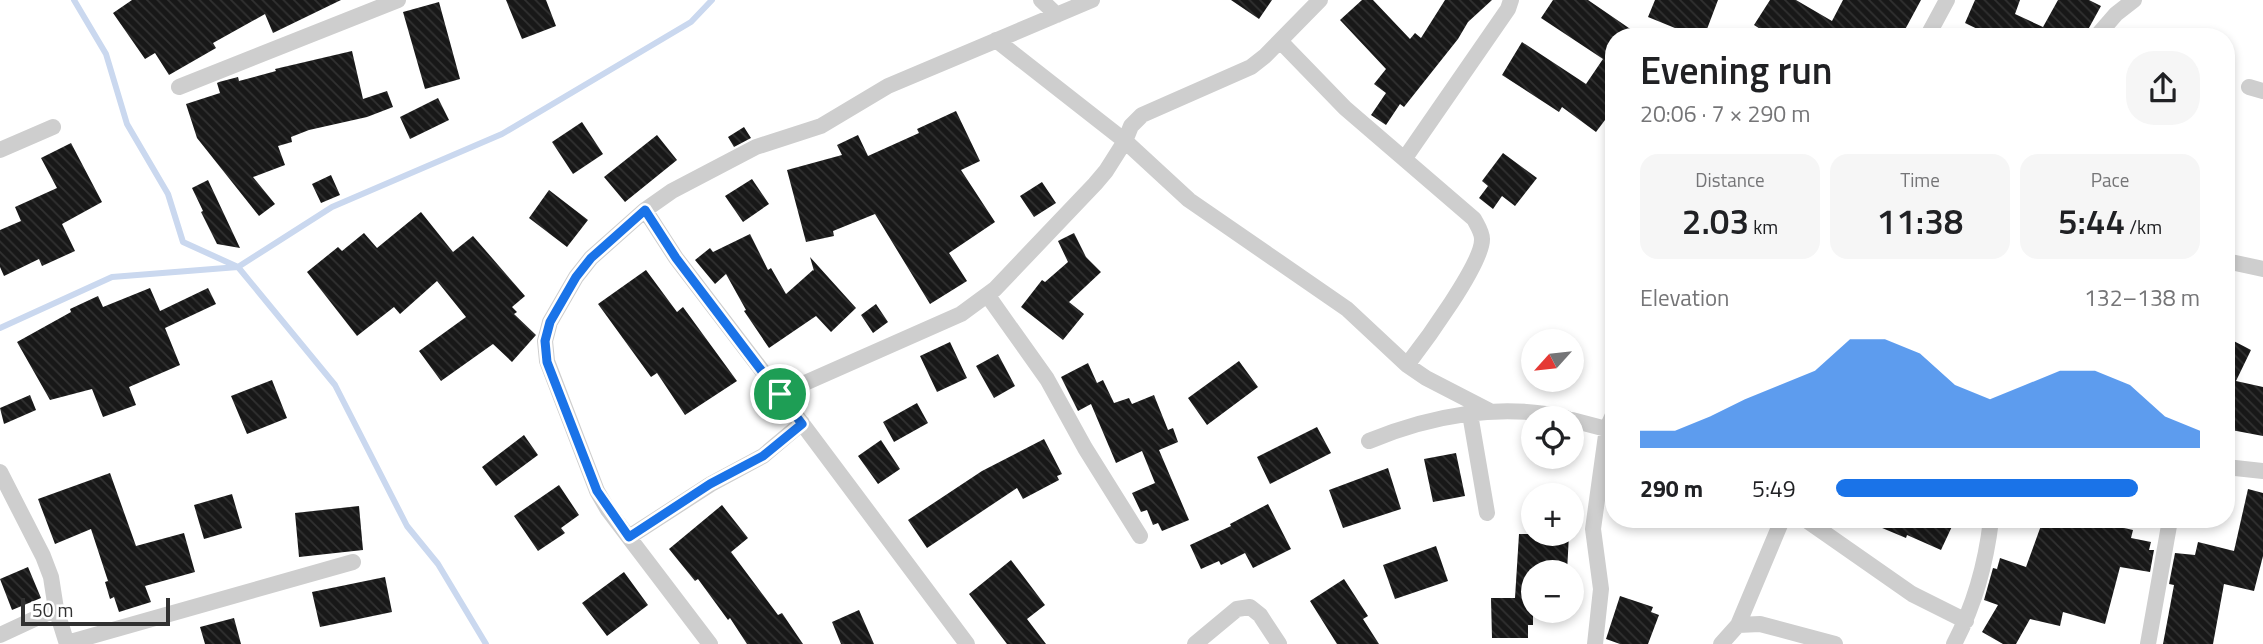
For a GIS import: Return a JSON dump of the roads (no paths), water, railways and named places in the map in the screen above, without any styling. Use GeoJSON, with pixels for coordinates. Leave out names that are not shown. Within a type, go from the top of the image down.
{"type":"FeatureCollection","features":[{"type":"Feature","properties":{"kind":"street"},"geometry":{"type":"LineString","coordinates":[[179,87],[398,0]]}},
{"type":"Feature","properties":{"kind":"street"},"geometry":{"type":"LineString","coordinates":[[1041,0],[1057,15]]}},
{"type":"Feature","properties":{"kind":"street"},"geometry":{"type":"LineString","coordinates":[[710,644],[597,491],[547,362],[545,341],[550,322],[576,277],[591,258],[645,210],[672,191],[734,157],[821,126],[888,86],[1092,0]]}},
{"type":"Feature","properties":{"kind":"street"},"geometry":{"type":"LineString","coordinates":[[780,394],[961,314],[988,296],[1095,184],[1125,141],[1131,126],[1142,115],[1251,67],[1320,0]]}},
{"type":"Feature","properties":{"kind":"street"},"geometry":{"type":"LineString","coordinates":[[1405,158],[1511,0]]}},
{"type":"Feature","properties":{"kind":"street"},"geometry":{"type":"LineString","coordinates":[[1932,28],[1947,0]]}},
{"type":"Feature","properties":{"kind":"street"},"geometry":{"type":"LineString","coordinates":[[2104,28],[2134,0]]}},
{"type":"Feature","properties":{"kind":"street"},"geometry":{"type":"LineString","coordinates":[[996,40],[1125,141],[1189,200],[1348,310],[1408,365],[1426,378],[1488,410]]}},
{"type":"Feature","properties":{"kind":"street"},"geometry":{"type":"LineString","coordinates":[[1279,41],[1345,108],[1474,219],[1482,237],[1479,254],[1435,329],[1408,365]]}},
{"type":"Feature","properties":{"kind":"street"},"geometry":{"type":"LineString","coordinates":[[0,150],[53,127]]}},
{"type":"Feature","properties":{"kind":"street"},"geometry":{"type":"LineString","coordinates":[[645,210],[676,258],[967,644]]}},
{"type":"Feature","properties":{"kind":"street"},"geometry":{"type":"LineString","coordinates":[[2235,263],[2263,269]]}},
{"type":"Feature","properties":{"kind":"street"},"geometry":{"type":"LineString","coordinates":[[988,296],[1046,379],[1140,536]]}},
{"type":"Feature","properties":{"kind":"street"},"geometry":{"type":"LineString","coordinates":[[1368,441],[1409,428],[1488,410],[1521,413]]}},
{"type":"Feature","properties":{"kind":"street"},"geometry":{"type":"LineString","coordinates":[[1469,414],[1487,513]]}},
{"type":"Feature","properties":{"kind":"street"},"geometry":{"type":"LineString","coordinates":[[1584,421],[1605,423]]}},
{"type":"Feature","properties":{"kind":"street"},"geometry":{"type":"LineString","coordinates":[[629,537],[710,484],[763,456],[802,424]]}},
{"type":"Feature","properties":{"kind":"street"},"geometry":{"type":"LineString","coordinates":[[1594,644],[1601,589],[1593,530],[1605,459]]}},
{"type":"Feature","properties":{"kind":"street"},"geometry":{"type":"LineString","coordinates":[[2235,468],[2263,471]]}},
{"type":"Feature","properties":{"kind":"street"},"geometry":{"type":"LineString","coordinates":[[0,472],[43,556],[67,644],[354,562]]}},
{"type":"Feature","properties":{"kind":"street"},"geometry":{"type":"LineString","coordinates":[[1721,644],[1738,625],[1779,528]]}},
{"type":"Feature","properties":{"kind":"street"},"geometry":{"type":"LineString","coordinates":[[1817,528],[1912,594],[1966,621]]}},
{"type":"Feature","properties":{"kind":"street"},"geometry":{"type":"LineString","coordinates":[[1954,644],[1966,621],[1984,561],[1990,528]]}},
{"type":"Feature","properties":{"kind":"street"},"geometry":{"type":"LineString","coordinates":[[2148,644],[2168,528]]}},
{"type":"Feature","properties":{"kind":"street"},"geometry":{"type":"LineString","coordinates":[[1195,644],[1237,609],[1250,607],[1260,615],[1279,644]]}},
{"type":"Feature","properties":{"kind":"street"},"geometry":{"type":"LineString","coordinates":[[0,635],[56,609]]}},
{"type":"Feature","properties":{"kind":"street"},"geometry":{"type":"LineString","coordinates":[[1738,625],[1760,624],[1835,644]]}},
{"type":"Feature","properties":{"kind":"waterway"},"geometry":{"type":"LineString","coordinates":[[74,0],[106,54],[127,124],[168,194],[183,242],[238,267],[335,385],[407,526],[438,564],[486,644]]}},
{"type":"Feature","properties":{"kind":"waterway"},"geometry":{"type":"LineString","coordinates":[[0,328],[112,277],[238,267],[332,207],[502,134],[691,22],[712,0]]}}]}
